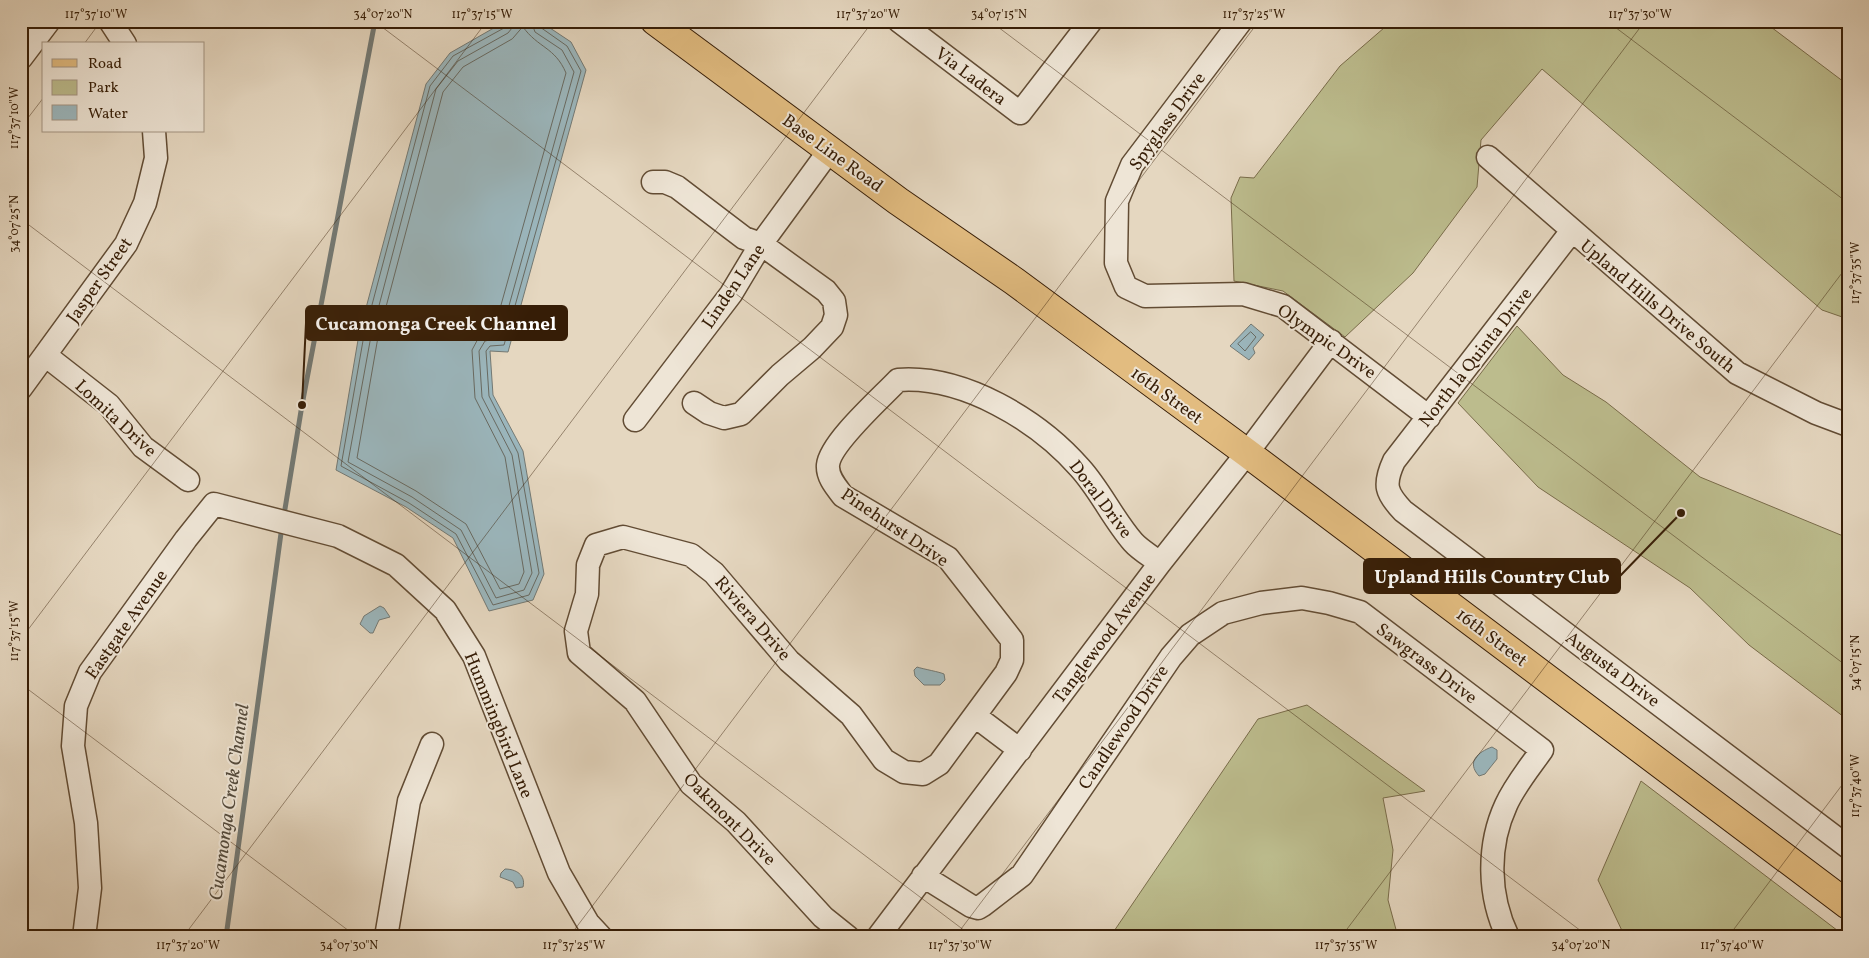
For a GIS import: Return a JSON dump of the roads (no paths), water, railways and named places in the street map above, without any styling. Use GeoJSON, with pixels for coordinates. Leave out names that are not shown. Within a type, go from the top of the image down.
{"type":"FeatureCollection","features":[{"type":"Feature","properties":{"kind":"main road","name":"Base Line Road"},"geometry":{"type":"LineString","coordinates":[[655,21],[828,150],[1014,281]]}},
{"type":"Feature","properties":{"kind":"main road","name":"16th Street"},"geometry":{"type":"LineString","coordinates":[[1014,281],[1247,453],[1848,905]]}},
{"type":"Feature","properties":{"kind":"street"},"geometry":{"type":"LineString","coordinates":[[21,58],[49,21]]}},
{"type":"Feature","properties":{"kind":"street"},"geometry":{"type":"LineString","coordinates":[[110,21],[124,42]]}},
{"type":"Feature","properties":{"kind":"street","name":"Via Ladera"},"geometry":{"type":"LineString","coordinates":[[899,21],[1020,113],[1091,21]]}},
{"type":"Feature","properties":{"kind":"street","name":"Spyglass Drive"},"geometry":{"type":"LineString","coordinates":[[1126,287],[1116,263],[1117,201],[1132,165],[1241,21]]}},
{"type":"Feature","properties":{"kind":"street","name":"Jasper Street"},"geometry":{"type":"LineString","coordinates":[[21,388],[126,244],[145,204],[156,158],[154,132]]}},
{"type":"Feature","properties":{"kind":"street","name":"Linden Lane"},"geometry":{"type":"LineString","coordinates":[[635,420],[731,294],[761,244],[828,150]]}},
{"type":"Feature","properties":{"kind":"street","name":"Upland Hills Drive South"},"geometry":{"type":"LineString","coordinates":[[1488,157],[1571,232],[1737,374],[1816,413],[1848,425]]}},
{"type":"Feature","properties":{"kind":"street"},"geometry":{"type":"LineString","coordinates":[[653,182],[665,182],[677,187],[744,238],[761,244],[826,291],[834,301],[836,315],[832,327],[741,414],[724,418],[709,413],[694,403]]}},
{"type":"Feature","properties":{"kind":"street","name":"North la Quinta Drive"},"geometry":{"type":"LineString","coordinates":[[1387,486],[1389,472],[1394,461],[1571,232]]}},
{"type":"Feature","properties":{"kind":"street","name":"Olympic Drive"},"geometry":{"type":"LineString","coordinates":[[1126,287],[1145,296],[1243,294],[1282,306],[1331,341],[1429,417]]}},
{"type":"Feature","properties":{"kind":"street","name":"Tanglewood Avenue"},"geometry":{"type":"LineString","coordinates":[[878,937],[1160,563],[1247,453],[1331,341]]}},
{"type":"Feature","properties":{"kind":"street","name":"Lomita Drive"},"geometry":{"type":"LineString","coordinates":[[45,355],[109,405],[143,446],[188,480]]}},
{"type":"Feature","properties":{"kind":"street","name":"Doral Drive"},"geometry":{"type":"LineString","coordinates":[[828,466],[835,446],[898,380],[918,379],[950,386],[1001,405],[1026,420],[1062,450],[1081,468],[1134,542],[1160,563]]}},
{"type":"Feature","properties":{"kind":"street","name":"Pinehurst Drive"},"geometry":{"type":"LineString","coordinates":[[828,466],[832,482],[843,496],[948,558],[1012,640],[1012,660],[1006,673],[975,716]]}},
{"type":"Feature","properties":{"kind":"street","name":"Augusta Drive"},"geometry":{"type":"LineString","coordinates":[[1387,486],[1391,498],[1404,511],[1848,847]]}},
{"type":"Feature","properties":{"kind":"street","name":"Hummingbird Lane"},"geometry":{"type":"LineString","coordinates":[[214,504],[338,536],[396,564],[445,610],[474,656],[558,873],[588,923],[601,937]]}},
{"type":"Feature","properties":{"kind":"street","name":"Eastgate Avenue"},"geometry":{"type":"LineString","coordinates":[[84,937],[90,888],[86,823],[73,746],[76,706],[90,672],[186,538],[214,504]]}},
{"type":"Feature","properties":{"kind":"street","name":"Riviera Drive"},"geometry":{"type":"LineString","coordinates":[[587,594],[588,565],[596,545],[623,537],[691,555],[714,573],[789,661],[851,715],[884,760],[904,772],[923,774],[939,764],[975,716]]}},
{"type":"Feature","properties":{"kind":"street","name":"Oakmont Drive"},"geometry":{"type":"LineString","coordinates":[[587,594],[576,632],[579,653],[635,701],[691,784],[736,822],[823,917],[848,937]]}},
{"type":"Feature","properties":{"kind":"street","name":"Sawgrass Drive"},"geometry":{"type":"LineString","coordinates":[[1302,598],[1360,612],[1542,750],[1506,804],[1496,831],[1493,862],[1494,891],[1508,937]]}},
{"type":"Feature","properties":{"kind":"street","name":"Candlewood Drive"},"geometry":{"type":"LineString","coordinates":[[923,876],[949,894],[978,908],[1022,874],[1171,657],[1190,635],[1223,614],[1261,603],[1302,598]]}},
{"type":"Feature","properties":{"kind":"street"},"geometry":{"type":"LineString","coordinates":[[975,716],[1020,750]]}},
{"type":"Feature","properties":{"kind":"street"},"geometry":{"type":"LineString","coordinates":[[386,937],[409,802],[432,744]]}},
{"type":"Feature","properties":{"kind":"water"},"geometry":{"type":"Polygon","coordinates":[[[506,21],[535,21],[544,24],[571,42],[586,70],[508,352],[490,351],[493,395],[523,451],[544,574],[533,600],[489,611],[453,538],[406,507],[336,470],[359,334],[426,84],[450,53],[506,21]]]}},
{"type":"Feature","properties":{"kind":"water"},"geometry":{"type":"Polygon","coordinates":[[[1251,324],[1264,335],[1253,348],[1255,353],[1249,360],[1230,346],[1251,324]]]}},
{"type":"Feature","properties":{"kind":"water"},"geometry":{"type":"Polygon","coordinates":[[[380,606],[384,608],[390,617],[379,620],[373,633],[370,633],[360,624],[364,616],[380,606]]]}},
{"type":"Feature","properties":{"kind":"water"},"geometry":{"type":"Polygon","coordinates":[[[917,667],[944,674],[945,680],[940,685],[924,685],[915,676],[914,670],[917,667]]]}},
{"type":"Feature","properties":{"kind":"water"},"geometry":{"type":"Polygon","coordinates":[[[1492,747],[1497,750],[1497,759],[1485,774],[1479,776],[1475,771],[1475,758],[1492,747]]]}},
{"type":"Feature","properties":{"kind":"water"},"geometry":{"type":"Polygon","coordinates":[[[505,869],[513,870],[522,876],[523,887],[516,888],[513,882],[500,877],[505,869]]]}},
{"type":"Feature","properties":{"kind":"waterway","name":"Cucamonga Creek Channel"},"geometry":{"type":"LineString","coordinates":[[284,515],[302,405],[375,21]]}},
{"type":"Feature","properties":{"kind":"waterway","name":"Cucamonga Creek Channel"},"geometry":{"type":"LineString","coordinates":[[226,937],[282,526]]}},
{"type":"Feature","properties":{"kind":"place","name":"Cucamonga Creek Channel"},"geometry":{"type":"Point","coordinates":[302,405]}},
{"type":"Feature","properties":{"kind":"place","name":"Upland Hills Country Club"},"geometry":{"type":"Point","coordinates":[1681,513]}}]}
